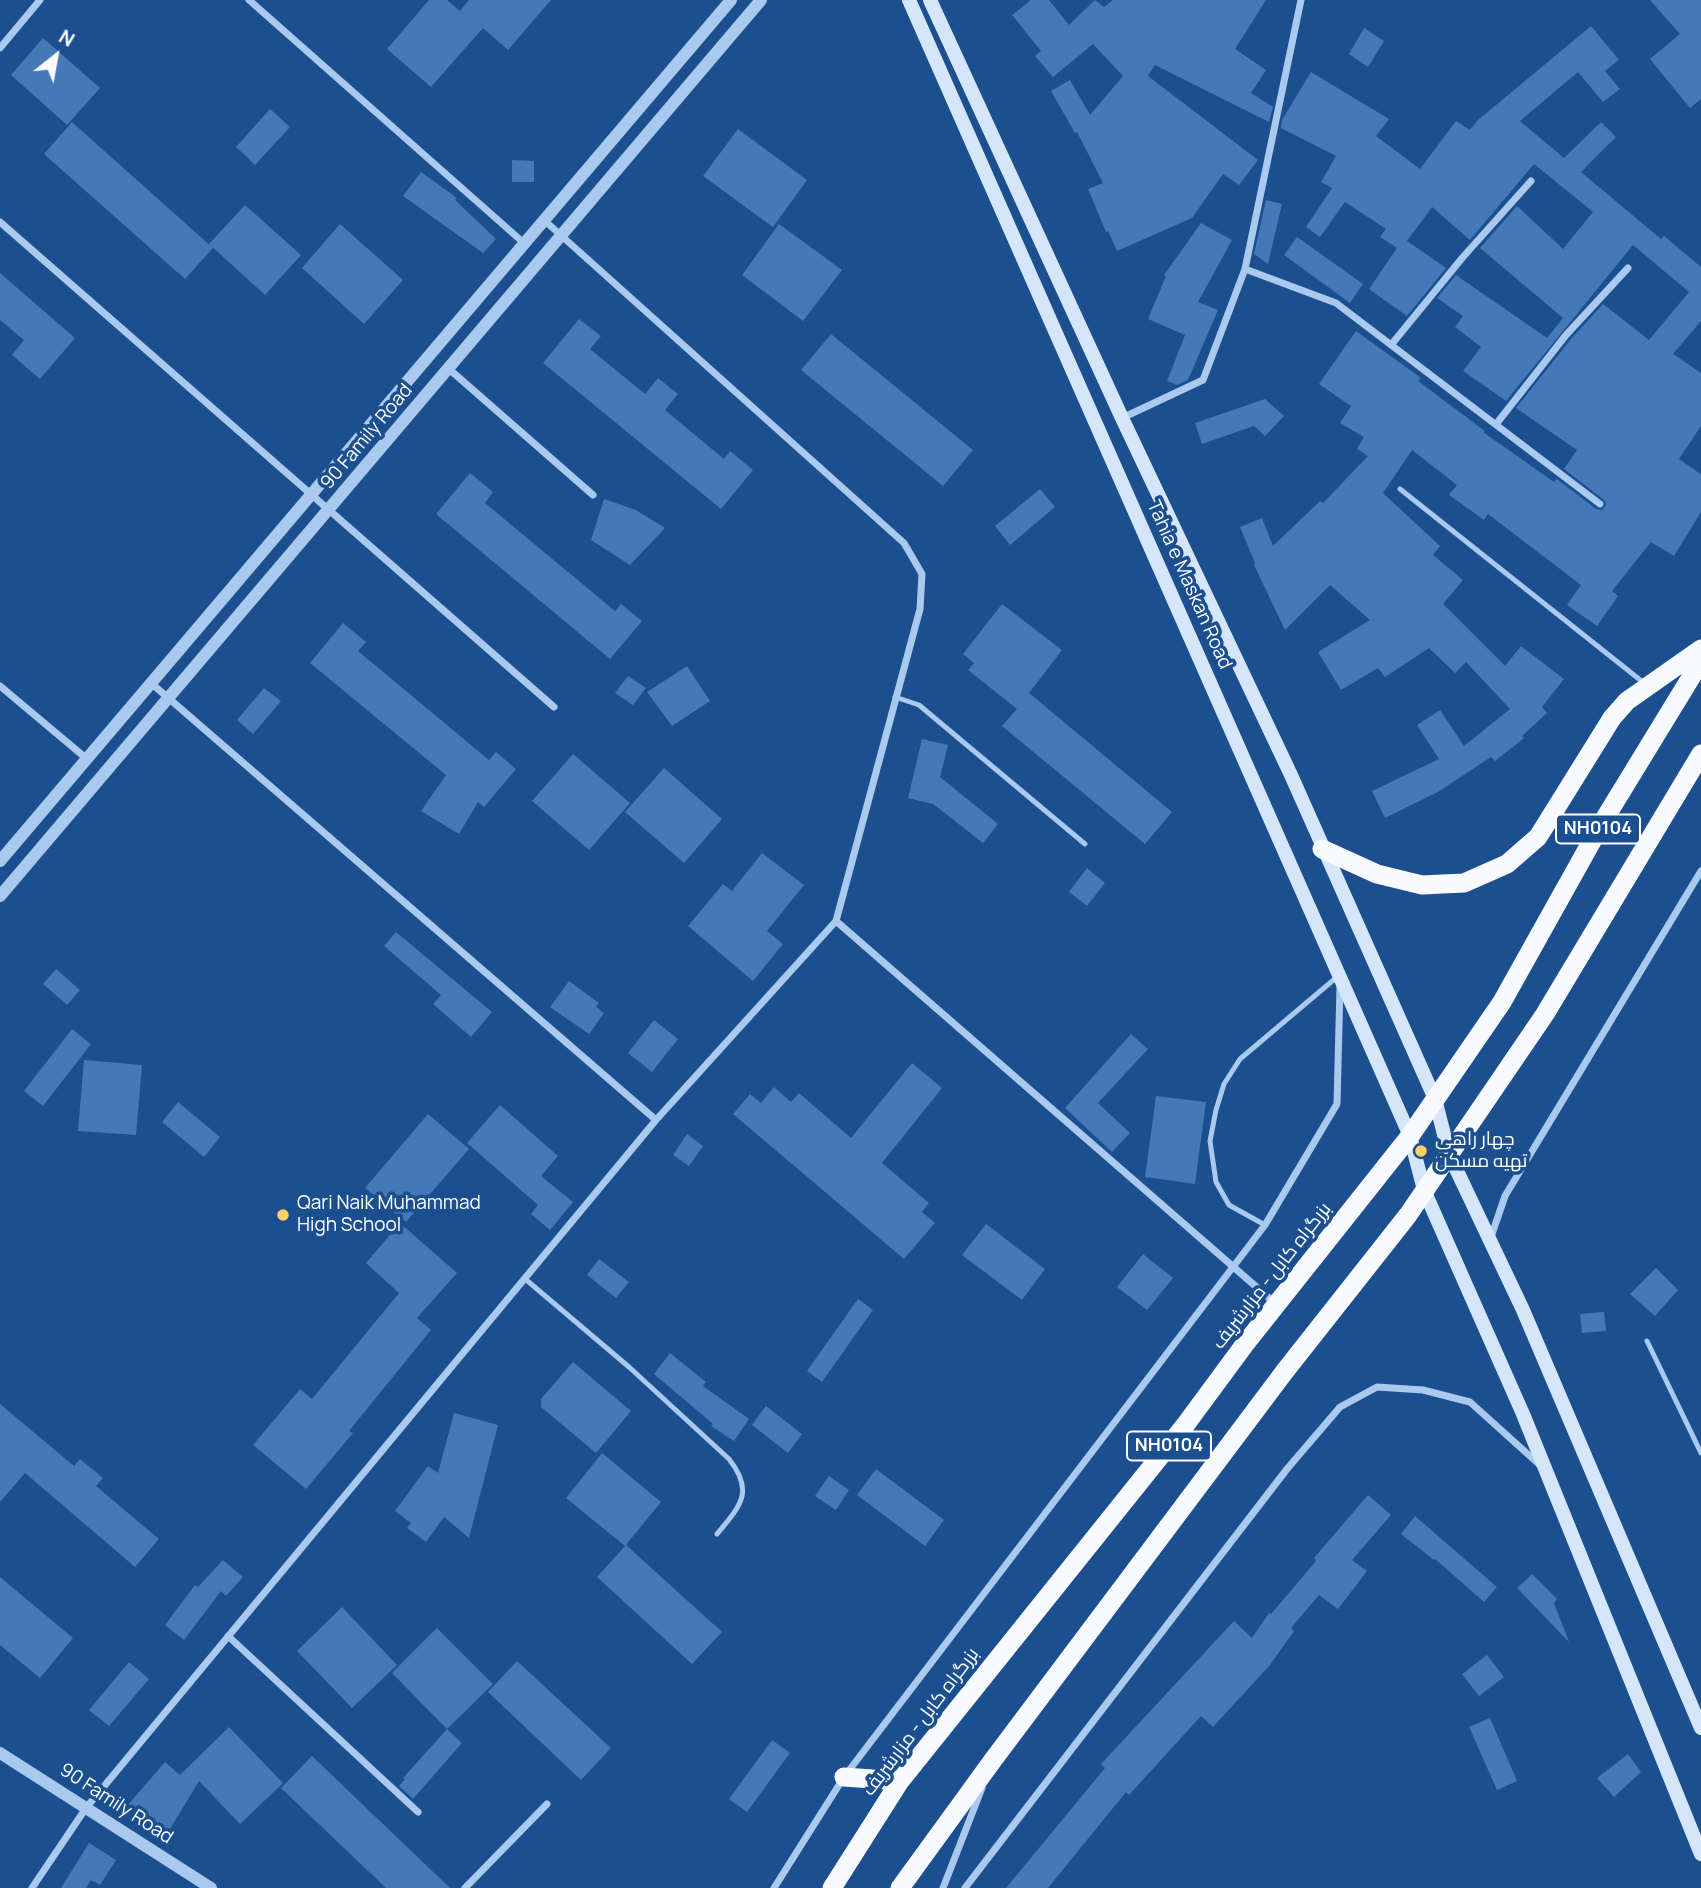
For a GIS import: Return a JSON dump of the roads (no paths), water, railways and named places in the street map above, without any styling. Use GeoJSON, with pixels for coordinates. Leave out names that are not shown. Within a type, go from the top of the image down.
{"type":"FeatureCollection","features":[{"type":"Feature","properties":{"kind":"highway"},"geometry":{"type":"LineString","coordinates":[[1322,849],[1377,874],[1422,885],[1464,883],[1507,864],[1538,837],[1612,718],[1627,701],[1701,649]]}},
{"type":"Feature","properties":{"kind":"highway","name":"بزرگراه کابل - مزارشریف"},"geometry":{"type":"LineString","coordinates":[[832,1888],[900,1781],[1186,1424],[1410,1136],[1502,1002],[1602,823],[1701,661]]}},
{"type":"Feature","properties":{"kind":"highway","name":"NH0104"},"geometry":{"type":"LineString","coordinates":[[900,1888],[1285,1371],[1366,1271],[1449,1154],[1545,1014],[1701,754]]}},
{"type":"Feature","properties":{"kind":"highway"},"geometry":{"type":"LineString","coordinates":[[844,1777],[900,1781]]}},
{"type":"Feature","properties":{"kind":"main road","name":"Tahia e Maskan Road"},"geometry":{"type":"LineString","coordinates":[[909,0],[1410,1136],[1424,1189],[1546,1471],[1701,1854]]}},
{"type":"Feature","properties":{"kind":"main road","name":"Tahia e Maskan Road"},"geometry":{"type":"LineString","coordinates":[[930,0],[1122,418],[1291,775],[1435,1099],[1449,1154],[1523,1310],[1701,1728]]}},
{"type":"Feature","properties":{"kind":"street"},"geometry":{"type":"LineString","coordinates":[[0,48],[40,0]]}},
{"type":"Feature","properties":{"kind":"street"},"geometry":{"type":"LineString","coordinates":[[249,0],[525,244]]}},
{"type":"Feature","properties":{"kind":"street","name":"90 Family Road"},"geometry":{"type":"LineString","coordinates":[[0,861],[313,496],[731,0]]}},
{"type":"Feature","properties":{"kind":"street","name":"90 Family Road"},"geometry":{"type":"LineString","coordinates":[[0,896],[167,697],[331,510],[761,0]]}},
{"type":"Feature","properties":{"kind":"street"},"geometry":{"type":"LineString","coordinates":[[1122,418],[1203,380],[1245,269],[1301,0]]}},
{"type":"Feature","properties":{"kind":"street"},"geometry":{"type":"LineString","coordinates":[[1391,345],[1463,257],[1531,181]]}},
{"type":"Feature","properties":{"kind":"street"},"geometry":{"type":"LineString","coordinates":[[33,1888],[86,1808],[524,1278],[656,1120],[836,921],[920,609],[922,574],[904,543],[545,221]]}},
{"type":"Feature","properties":{"kind":"street"},"geometry":{"type":"LineString","coordinates":[[0,222],[554,708]]}},
{"type":"Feature","properties":{"kind":"street"},"geometry":{"type":"LineString","coordinates":[[1497,424],[1566,335],[1628,268]]}},
{"type":"Feature","properties":{"kind":"street"},"geometry":{"type":"LineString","coordinates":[[1245,269],[1336,303],[1600,503]]}},
{"type":"Feature","properties":{"kind":"street"},"geometry":{"type":"LineString","coordinates":[[449,369],[593,495]]}},
{"type":"Feature","properties":{"kind":"street"},"geometry":{"type":"LineString","coordinates":[[150,683],[656,1120]]}},
{"type":"Feature","properties":{"kind":"street"},"geometry":{"type":"LineString","coordinates":[[0,686],[87,759]]}},
{"type":"Feature","properties":{"kind":"street"},"geometry":{"type":"LineString","coordinates":[[1490,1240],[1505,1196],[1701,871]]}},
{"type":"Feature","properties":{"kind":"street"},"geometry":{"type":"LineString","coordinates":[[836,921],[1276,1305]]}},
{"type":"Feature","properties":{"kind":"street"},"geometry":{"type":"LineString","coordinates":[[774,1888],[844,1777],[1265,1225],[1337,1104],[1340,975]]}},
{"type":"Feature","properties":{"kind":"street"},"geometry":{"type":"LineString","coordinates":[[965,1888],[1287,1469],[1340,1407],[1377,1387],[1423,1390],[1470,1402],[1546,1471]]}},
{"type":"Feature","properties":{"kind":"street"},"geometry":{"type":"LineString","coordinates":[[228,1636],[418,1812]]}},
{"type":"Feature","properties":{"kind":"street","name":"90 Family Road"},"geometry":{"type":"LineString","coordinates":[[0,1753],[211,1888]]}},
{"type":"Feature","properties":{"kind":"street"},"geometry":{"type":"LineString","coordinates":[[943,1888],[993,1760]]}},
{"type":"Feature","properties":{"kind":"street"},"geometry":{"type":"LineString","coordinates":[[465,1888],[547,1804]]}},
{"type":"Feature","properties":{"kind":"lane"},"geometry":{"type":"LineString","coordinates":[[1400,489],[1648,686]]}},
{"type":"Feature","properties":{"kind":"lane"},"geometry":{"type":"LineString","coordinates":[[895,697],[919,705],[1085,844]]}},
{"type":"Feature","properties":{"kind":"lane"},"geometry":{"type":"LineString","coordinates":[[1265,1225],[1228,1205],[1216,1182],[1210,1141],[1216,1110],[1224,1084],[1240,1059],[1340,975]]}},
{"type":"Feature","properties":{"kind":"lane"},"geometry":{"type":"LineString","coordinates":[[524,1278],[629,1367],[729,1459],[739,1472],[744,1490],[742,1500],[717,1534]]}},
{"type":"Feature","properties":{"kind":"lane"},"geometry":{"type":"LineString","coordinates":[[1647,1340],[1701,1453]]}},
{"type":"Feature","properties":{"kind":"place","name":"چهار راهی تهیه مسکن"},"geometry":{"type":"Point","coordinates":[1421,1151]}},
{"type":"Feature","properties":{"kind":"place","name":"Qari Naik Muhammad High School"},"geometry":{"type":"Point","coordinates":[283,1215]}}]}
